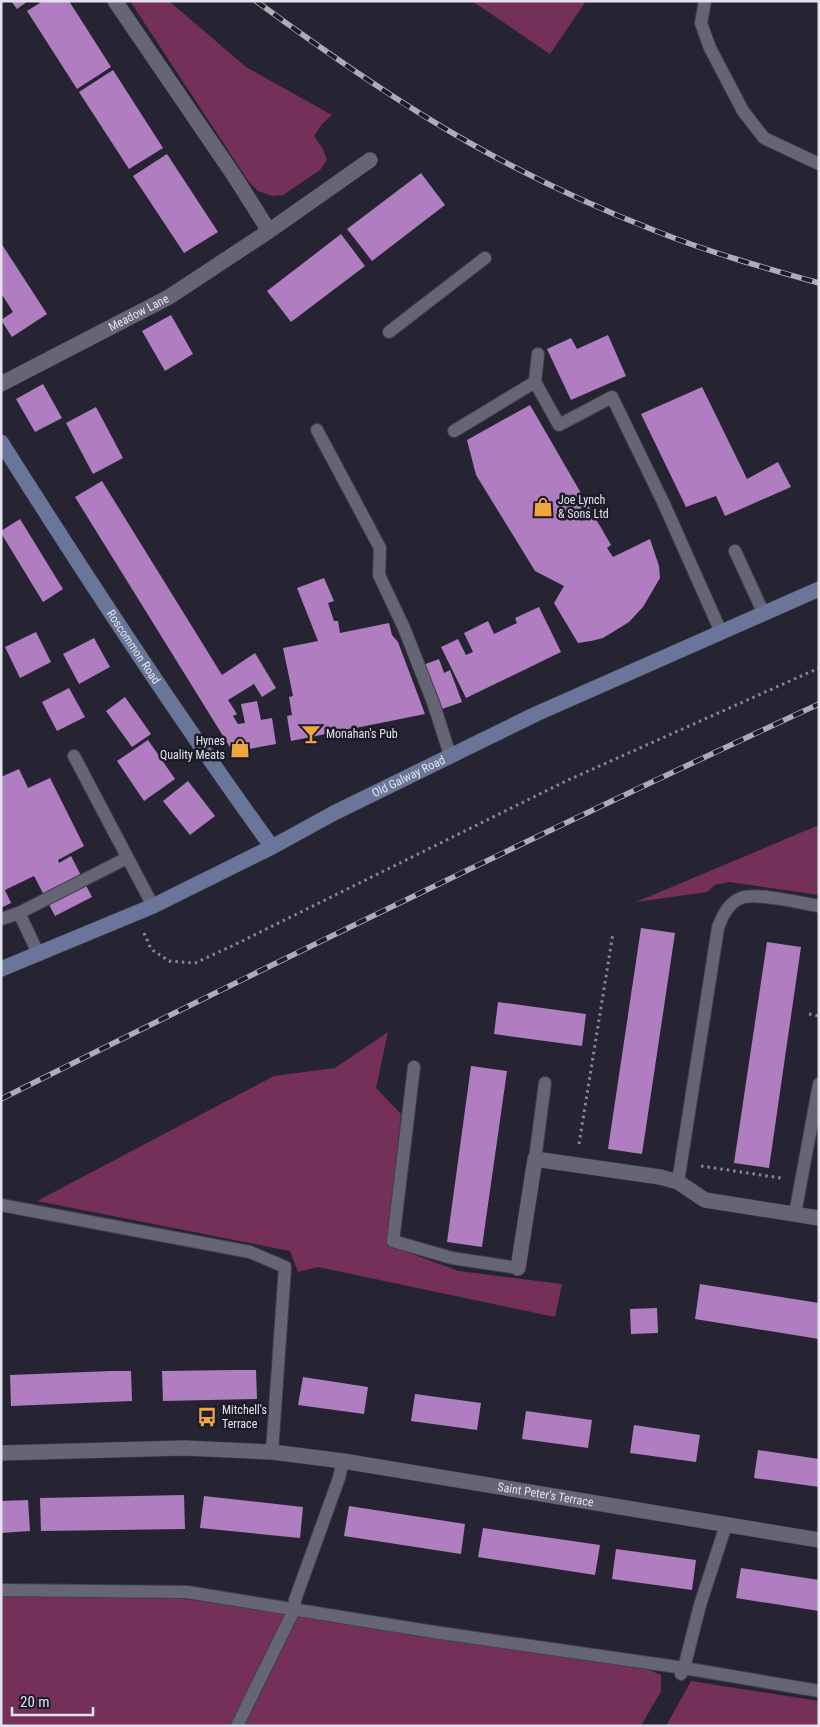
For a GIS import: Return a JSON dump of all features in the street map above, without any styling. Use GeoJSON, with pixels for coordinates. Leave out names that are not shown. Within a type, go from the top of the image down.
{"type":"FeatureCollection","features":[{"type":"Feature","properties":{"kind":"main road","name":"Roscommon Road"},"geometry":{"type":"LineString","coordinates":[[1,442],[57,531],[207,758],[272,847]]}},
{"type":"Feature","properties":{"kind":"main road","name":"Old Galway Road"},"geometry":{"type":"LineString","coordinates":[[1,969],[39,955],[153,906],[272,847],[334,813],[536,714],[819,589]]}},
{"type":"Feature","properties":{"kind":"street"},"geometry":{"type":"LineString","coordinates":[[115,1],[235,177],[269,231]]}},
{"type":"Feature","properties":{"kind":"street","name":"Meadow Lane"},"geometry":{"type":"LineString","coordinates":[[1,384],[169,297],[269,231],[370,160]]}},
{"type":"Feature","properties":{"kind":"street"},"geometry":{"type":"LineString","coordinates":[[518,1268],[535,1158],[678,1182],[705,1200],[819,1218]]}},
{"type":"Feature","properties":{"kind":"street"},"geometry":{"type":"LineString","coordinates":[[1,1453],[184,1448],[272,1452]]}},
{"type":"Feature","properties":{"kind":"street","name":"Saint Peter's Terrace"},"geometry":{"type":"LineString","coordinates":[[272,1452],[343,1461],[819,1540]]}},
{"type":"Feature","properties":{"kind":"lane"},"geometry":{"type":"LineString","coordinates":[[704,1],[701,23],[710,48],[743,111],[764,138],[819,164]]}},
{"type":"Feature","properties":{"kind":"lane"},"geometry":{"type":"LineString","coordinates":[[389,332],[485,258]]}},
{"type":"Feature","properties":{"kind":"lane"},"geometry":{"type":"LineString","coordinates":[[538,354],[535,382],[559,425],[612,397],[664,504],[722,632]]}},
{"type":"Feature","properties":{"kind":"lane"},"geometry":{"type":"LineString","coordinates":[[454,431],[535,382]]}},
{"type":"Feature","properties":{"kind":"lane"},"geometry":{"type":"LineString","coordinates":[[317,430],[380,548],[379,575],[404,628],[433,702],[450,755]]}},
{"type":"Feature","properties":{"kind":"lane"},"geometry":{"type":"LineString","coordinates":[[735,551],[764,614]]}},
{"type":"Feature","properties":{"kind":"lane"},"geometry":{"type":"LineString","coordinates":[[74,756],[153,906]]}},
{"type":"Feature","properties":{"kind":"lane"},"geometry":{"type":"LineString","coordinates":[[1,919],[19,913],[128,858]]}},
{"type":"Feature","properties":{"kind":"lane"},"geometry":{"type":"LineString","coordinates":[[678,1182],[716,938],[722,917],[739,898],[746,896],[758,896],[819,906]]}},
{"type":"Feature","properties":{"kind":"lane"},"geometry":{"type":"LineString","coordinates":[[19,913],[39,955]]}},
{"type":"Feature","properties":{"kind":"lane"},"geometry":{"type":"LineString","coordinates":[[414,1067],[393,1241],[452,1258],[518,1268]]}},
{"type":"Feature","properties":{"kind":"lane"},"geometry":{"type":"LineString","coordinates":[[535,1158],[545,1083]]}},
{"type":"Feature","properties":{"kind":"lane"},"geometry":{"type":"LineString","coordinates":[[795,1214],[819,1084]]}},
{"type":"Feature","properties":{"kind":"lane"},"geometry":{"type":"LineString","coordinates":[[1,1205],[250,1252],[285,1267],[272,1452]]}},
{"type":"Feature","properties":{"kind":"lane"},"geometry":{"type":"LineString","coordinates":[[236,1726],[295,1608],[295,1600],[339,1478],[343,1461]]}},
{"type":"Feature","properties":{"kind":"lane"},"geometry":{"type":"LineString","coordinates":[[683,1671],[700,1605],[726,1524]]}},
{"type":"Feature","properties":{"kind":"lane"},"geometry":{"type":"LineString","coordinates":[[1,1590],[187,1592],[819,1692]]}},
{"type":"Feature","properties":{"kind":"path"},"geometry":{"type":"LineString","coordinates":[[146,938],[151,949],[169,961],[195,963],[566,781],[819,668]]}},
{"type":"Feature","properties":{"kind":"path"},"geometry":{"type":"LineString","coordinates":[[578,1150],[613,932]]}},
{"type":"Feature","properties":{"kind":"path"},"geometry":{"type":"LineString","coordinates":[[809,1014],[819,1016]]}},
{"type":"Feature","properties":{"kind":"path"},"geometry":{"type":"LineString","coordinates":[[681,1163],[801,1181]]}},
{"type":"Feature","properties":{"kind":"shaded area"},"geometry":{"type":"Polygon","coordinates":[[[130,1],[169,1],[246,67],[332,115],[322,124],[314,136],[323,149],[327,160],[320,170],[283,195],[272,196],[258,191],[249,182],[130,1]]]}},
{"type":"Feature","properties":{"kind":"shaded area"},"geometry":{"type":"Polygon","coordinates":[[[472,1],[586,1],[550,54],[472,1]]]}},
{"type":"Feature","properties":{"kind":"shaded area"},"geometry":{"type":"Polygon","coordinates":[[[819,825],[819,895],[729,882],[715,885],[707,892],[636,902],[819,825]]]}},
{"type":"Feature","properties":{"kind":"shaded area"},"geometry":{"type":"Polygon","coordinates":[[[388,1032],[376,1088],[401,1114],[387,1245],[459,1271],[562,1284],[555,1317],[318,1267],[298,1272],[290,1251],[37,1201],[274,1076],[335,1068],[388,1032]]]}},
{"type":"Feature","properties":{"kind":"shaded area"},"geometry":{"type":"Polygon","coordinates":[[[126,1592],[274,1610],[647,1669],[661,1675],[661,1691],[641,1726],[1,1726],[1,1594],[126,1592]]]}},
{"type":"Feature","properties":{"kind":"shaded area"},"geometry":{"type":"Polygon","coordinates":[[[691,1681],[819,1701],[819,1726],[666,1726],[691,1681]]]}},
{"type":"Feature","properties":{"kind":"building"},"geometry":{"type":"Polygon","coordinates":[[[11,1],[28,1],[17,9],[11,1]]]}},
{"type":"Feature","properties":{"kind":"building"},"geometry":{"type":"Polygon","coordinates":[[[43,1],[69,1],[111,67],[77,89],[27,11],[43,1]]]}},
{"type":"Feature","properties":{"kind":"building"},"geometry":{"type":"Polygon","coordinates":[[[113,70],[163,148],[129,169],[79,92],[113,70]]]}},
{"type":"Feature","properties":{"kind":"building"},"geometry":{"type":"Polygon","coordinates":[[[167,154],[218,232],[184,253],[133,176],[167,154]]]}},
{"type":"Feature","properties":{"kind":"building"},"geometry":{"type":"Polygon","coordinates":[[[421,173],[445,205],[372,261],[347,229],[421,173]]]}},
{"type":"Feature","properties":{"kind":"building"},"geometry":{"type":"Polygon","coordinates":[[[341,234],[365,266],[291,322],[267,291],[341,234]]]}},
{"type":"Feature","properties":{"kind":"building"},"geometry":{"type":"Polygon","coordinates":[[[1,243],[47,314],[12,337],[1,320],[13,312],[1,293],[1,243]]]}},
{"type":"Feature","properties":{"kind":"building"},"geometry":{"type":"Polygon","coordinates":[[[171,315],[193,354],[165,371],[142,331],[171,315]]]}},
{"type":"Feature","properties":{"kind":"building"},"geometry":{"type":"Polygon","coordinates":[[[608,335],[626,376],[571,400],[547,349],[571,338],[577,349],[608,335]]]}},
{"type":"Feature","properties":{"kind":"building"},"geometry":{"type":"Polygon","coordinates":[[[43,384],[62,418],[35,432],[16,399],[43,384]]]}},
{"type":"Feature","properties":{"kind":"building"},"geometry":{"type":"Polygon","coordinates":[[[702,387],[747,479],[778,462],[791,487],[725,516],[716,496],[686,507],[641,414],[702,387]]]}},
{"type":"Feature","properties":{"kind":"building","name":"Joe Lynch & Sons Ltd"},"geometry":{"type":"Polygon","coordinates":[[[530,405],[611,545],[607,548],[613,557],[650,539],[659,566],[660,578],[643,607],[629,622],[603,638],[578,643],[554,603],[564,586],[535,571],[476,475],[467,440],[530,405]]]}},
{"type":"Feature","properties":{"kind":"building"},"geometry":{"type":"Polygon","coordinates":[[[96,407],[123,458],[93,474],[66,423],[96,407]]]}},
{"type":"Feature","properties":{"kind":"building"},"geometry":{"type":"Polygon","coordinates":[[[102,481],[222,675],[255,653],[276,688],[262,697],[254,684],[228,700],[237,714],[233,716],[238,724],[245,723],[241,704],[257,701],[261,720],[272,718],[276,744],[233,752],[75,497],[102,481]]]}},
{"type":"Feature","properties":{"kind":"building"},"geometry":{"type":"Polygon","coordinates":[[[20,519],[63,589],[43,602],[1,533],[1,531],[20,519]]]}},
{"type":"Feature","properties":{"kind":"building"},"geometry":{"type":"Polygon","coordinates":[[[324,578],[334,601],[328,603],[334,621],[338,621],[340,633],[389,623],[392,635],[398,642],[425,714],[291,741],[287,716],[292,715],[289,697],[293,696],[283,648],[318,641],[297,588],[324,578]]]}},
{"type":"Feature","properties":{"kind":"building"},"geometry":{"type":"Polygon","coordinates":[[[539,607],[561,652],[466,698],[441,647],[458,639],[466,655],[473,652],[464,633],[488,621],[494,634],[517,623],[515,618],[539,607]]]}},
{"type":"Feature","properties":{"kind":"building"},"geometry":{"type":"Polygon","coordinates":[[[36,632],[51,662],[20,678],[5,647],[36,632]]]}},
{"type":"Feature","properties":{"kind":"building"},"geometry":{"type":"Polygon","coordinates":[[[94,638],[110,667],[79,684],[63,654],[94,638]]]}},
{"type":"Feature","properties":{"kind":"building"},"geometry":{"type":"Polygon","coordinates":[[[439,659],[444,673],[450,670],[462,702],[439,710],[423,665],[439,659]]]}},
{"type":"Feature","properties":{"kind":"building"},"geometry":{"type":"Polygon","coordinates":[[[69,688],[85,717],[57,731],[42,702],[69,688]]]}},
{"type":"Feature","properties":{"kind":"building"},"geometry":{"type":"Polygon","coordinates":[[[125,697],[151,734],[132,747],[106,711],[125,697]]]}},
{"type":"Feature","properties":{"kind":"building"},"geometry":{"type":"Polygon","coordinates":[[[148,740],[175,779],[144,801],[117,761],[148,740]]]}},
{"type":"Feature","properties":{"kind":"building"},"geometry":{"type":"Polygon","coordinates":[[[19,769],[28,788],[50,778],[84,846],[58,860],[59,863],[71,856],[92,897],[55,916],[34,876],[5,890],[11,903],[1,908],[1,777],[19,769]]]}},
{"type":"Feature","properties":{"kind":"building"},"geometry":{"type":"Polygon","coordinates":[[[188,781],[215,816],[190,835],[163,801],[188,781]]]}},
{"type":"Feature","properties":{"kind":"building"},"geometry":{"type":"Polygon","coordinates":[[[641,928],[675,933],[642,1154],[608,1149],[641,928]]]}},
{"type":"Feature","properties":{"kind":"building"},"geometry":{"type":"Polygon","coordinates":[[[767,942],[801,947],[769,1168],[734,1163],[767,942]]]}},
{"type":"Feature","properties":{"kind":"building"},"geometry":{"type":"Polygon","coordinates":[[[498,1002],[586,1014],[582,1046],[494,1034],[498,1002]]]}},
{"type":"Feature","properties":{"kind":"building"},"geometry":{"type":"Polygon","coordinates":[[[471,1066],[507,1071],[482,1247],[447,1242],[471,1066]]]}},
{"type":"Feature","properties":{"kind":"building"},"geometry":{"type":"Polygon","coordinates":[[[700,1284],[819,1303],[819,1339],[695,1319],[700,1284]]]}},
{"type":"Feature","properties":{"kind":"building"},"geometry":{"type":"Polygon","coordinates":[[[657,1308],[658,1333],[631,1334],[630,1309],[657,1308]]]}},
{"type":"Feature","properties":{"kind":"building"},"geometry":{"type":"Polygon","coordinates":[[[256,1370],[257,1399],[163,1401],[162,1371],[256,1370]]]}},
{"type":"Feature","properties":{"kind":"building"},"geometry":{"type":"Polygon","coordinates":[[[131,1371],[132,1401],[11,1406],[10,1375],[131,1371]]]}},
{"type":"Feature","properties":{"kind":"building"},"geometry":{"type":"Polygon","coordinates":[[[303,1377],[368,1387],[364,1414],[298,1405],[303,1377]]]}},
{"type":"Feature","properties":{"kind":"building"},"geometry":{"type":"Polygon","coordinates":[[[415,1394],[481,1403],[477,1430],[411,1421],[415,1394]]]}},
{"type":"Feature","properties":{"kind":"building"},"geometry":{"type":"Polygon","coordinates":[[[526,1411],[592,1420],[588,1448],[522,1439],[526,1411]]]}},
{"type":"Feature","properties":{"kind":"building"},"geometry":{"type":"Polygon","coordinates":[[[634,1425],[700,1435],[696,1462],[630,1453],[634,1425]]]}},
{"type":"Feature","properties":{"kind":"building"},"geometry":{"type":"Polygon","coordinates":[[[758,1450],[819,1459],[819,1487],[754,1478],[758,1450]]]}},
{"type":"Feature","properties":{"kind":"building"},"geometry":{"type":"Polygon","coordinates":[[[184,1495],[185,1529],[41,1531],[40,1498],[184,1495]]]}},
{"type":"Feature","properties":{"kind":"building"},"geometry":{"type":"Polygon","coordinates":[[[204,1496],[303,1507],[300,1538],[200,1528],[204,1496]]]}},
{"type":"Feature","properties":{"kind":"building"},"geometry":{"type":"Polygon","coordinates":[[[28,1500],[30,1531],[1,1533],[1,1501],[28,1500]]]}},
{"type":"Feature","properties":{"kind":"building"},"geometry":{"type":"Polygon","coordinates":[[[349,1506],[465,1524],[461,1554],[344,1536],[349,1506]]]}},
{"type":"Feature","properties":{"kind":"building"},"geometry":{"type":"Polygon","coordinates":[[[483,1528],[600,1545],[595,1575],[478,1557],[483,1528]]]}},
{"type":"Feature","properties":{"kind":"building"},"geometry":{"type":"Polygon","coordinates":[[[616,1549],[696,1560],[692,1590],[612,1579],[616,1549]]]}},
{"type":"Feature","properties":{"kind":"building"},"geometry":{"type":"Polygon","coordinates":[[[741,1568],[819,1580],[819,1611],[736,1598],[741,1568]]]}},
{"type":"Feature","properties":{"kind":"railway"},"geometry":{"type":"LineString","coordinates":[[256,1],[333,57],[386,92],[468,142],[537,179],[676,239],[819,283]]}},
{"type":"Feature","properties":{"kind":"railway"},"geometry":{"type":"LineString","coordinates":[[1,1099],[408,898],[819,704]]}},
{"type":"Feature","properties":{"kind":"place","name":"Joe Lynch & Sons Ltd"},"geometry":{"type":"Point","coordinates":[543,507]}},
{"type":"Feature","properties":{"kind":"place","name":"Monahan's Pub"},"geometry":{"type":"Point","coordinates":[311,734]}},
{"type":"Feature","properties":{"kind":"place","name":"Hynes Quality Meats"},"geometry":{"type":"Point","coordinates":[240,748]}},
{"type":"Feature","properties":{"kind":"place","name":"Mitchell's Terrace"},"geometry":{"type":"Point","coordinates":[207,1417]}}]}
